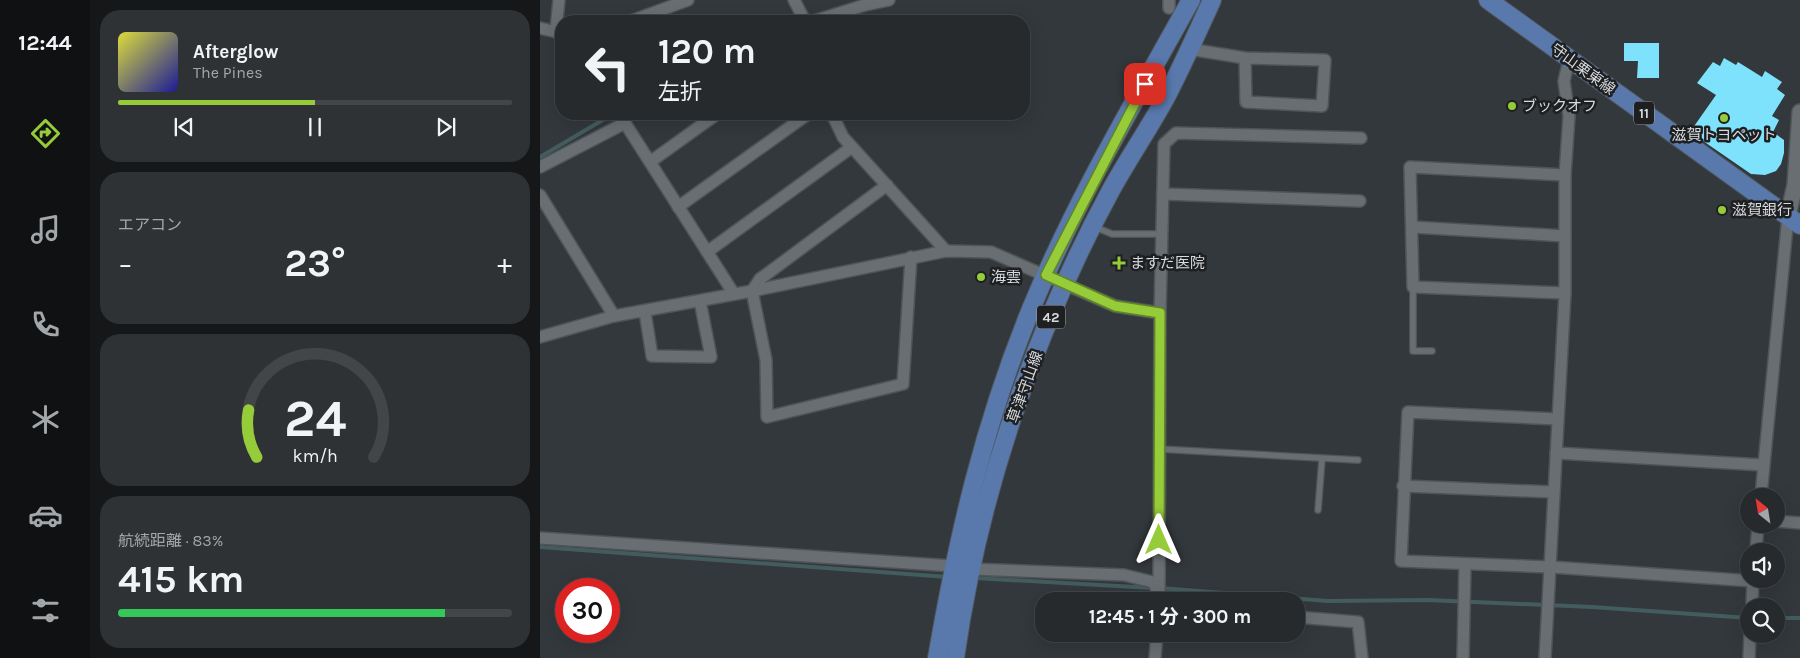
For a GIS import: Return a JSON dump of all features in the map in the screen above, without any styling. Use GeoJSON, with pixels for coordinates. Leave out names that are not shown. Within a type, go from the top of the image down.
{"type":"FeatureCollection","features":[{"type":"Feature","properties":{"kind":"main road","name":"草津守山線"},"geometry":{"type":"LineString","coordinates":[[937,658],[953,566],[978,460],[1002,386],[1046,275],[1108,151],[1191,0]]}},
{"type":"Feature","properties":{"kind":"main road","name":"草津守山線"},"geometry":{"type":"LineString","coordinates":[[955,658],[970,569],[997,466],[1022,392],[1065,284],[1111,190],[1165,99],[1212,0]]}},
{"type":"Feature","properties":{"kind":"main road","name":"守山栗東線"},"geometry":{"type":"LineString","coordinates":[[1488,0],[1794,221]]}},
{"type":"Feature","properties":{"kind":"street"},"geometry":{"type":"LineString","coordinates":[[559,0],[559,15]]}},
{"type":"Feature","properties":{"kind":"street"},"geometry":{"type":"LineString","coordinates":[[647,15],[688,0]]}},
{"type":"Feature","properties":{"kind":"street"},"geometry":{"type":"LineString","coordinates":[[794,0],[801,15]]}},
{"type":"Feature","properties":{"kind":"street"},"geometry":{"type":"LineString","coordinates":[[834,15],[889,0]]}},
{"type":"Feature","properties":{"kind":"street"},"geometry":{"type":"LineString","coordinates":[[540,28],[555,30]]}},
{"type":"Feature","properties":{"kind":"street"},"geometry":{"type":"LineString","coordinates":[[1190,49],[1245,58],[1325,60],[1322,106],[1246,102],[1245,58]]}},
{"type":"Feature","properties":{"kind":"street"},"geometry":{"type":"LineString","coordinates":[[1545,658],[1565,293],[1565,175],[1569,116],[1564,81],[1569,60]]}},
{"type":"Feature","properties":{"kind":"street"},"geometry":{"type":"LineString","coordinates":[[1762,488],[1794,221],[1800,112]]}},
{"type":"Feature","properties":{"kind":"street"},"geometry":{"type":"LineString","coordinates":[[650,162],[705,120]]}},
{"type":"Feature","properties":{"kind":"street"},"geometry":{"type":"LineString","coordinates":[[678,208],[800,120]]}},
{"type":"Feature","properties":{"kind":"street"},"geometry":{"type":"LineString","coordinates":[[835,120],[842,137],[946,251]]}},
{"type":"Feature","properties":{"kind":"street"},"geometry":{"type":"LineString","coordinates":[[540,167],[625,123],[734,294]]}},
{"type":"Feature","properties":{"kind":"street"},"geometry":{"type":"LineString","coordinates":[[1161,592],[1159,449],[1161,234],[1164,144],[1176,133],[1361,138]]}},
{"type":"Feature","properties":{"kind":"street"},"geometry":{"type":"LineString","coordinates":[[707,252],[852,147]]}},
{"type":"Feature","properties":{"kind":"street"},"geometry":{"type":"LineString","coordinates":[[1565,175],[1410,167],[1413,287],[1565,293]]}},
{"type":"Feature","properties":{"kind":"street"},"geometry":{"type":"LineString","coordinates":[[887,186],[760,279],[752,292],[766,360],[768,417],[903,384],[911,257]]}},
{"type":"Feature","properties":{"kind":"street"},"geometry":{"type":"LineString","coordinates":[[1163,194],[1360,201]]}},
{"type":"Feature","properties":{"kind":"street"},"geometry":{"type":"LineString","coordinates":[[540,195],[614,316]]}},
{"type":"Feature","properties":{"kind":"street"},"geometry":{"type":"LineString","coordinates":[[1412,227],[1565,236]]}},
{"type":"Feature","properties":{"kind":"street"},"geometry":{"type":"LineString","coordinates":[[540,337],[614,316],[752,292],[946,251],[991,252],[1115,306],[1160,313]]}},
{"type":"Feature","properties":{"kind":"street"},"geometry":{"type":"LineString","coordinates":[[645,312],[652,356],[710,357],[700,301]]}},
{"type":"Feature","properties":{"kind":"street"},"geometry":{"type":"LineString","coordinates":[[1558,419],[1408,412],[1403,486],[1401,561],[1551,567],[1740,579]]}},
{"type":"Feature","properties":{"kind":"street"},"geometry":{"type":"LineString","coordinates":[[1556,452],[1763,464]]}},
{"type":"Feature","properties":{"kind":"street"},"geometry":{"type":"LineString","coordinates":[[1403,486],[1554,492]]}},
{"type":"Feature","properties":{"kind":"street"},"geometry":{"type":"LineString","coordinates":[[1785,522],[1800,523]]}},
{"type":"Feature","properties":{"kind":"street"},"geometry":{"type":"LineString","coordinates":[[540,538],[953,566],[970,569],[1124,575],[1152,582],[1157,592]]}},
{"type":"Feature","properties":{"kind":"street"},"geometry":{"type":"LineString","coordinates":[[1463,658],[1465,564]]}},
{"type":"Feature","properties":{"kind":"street"},"geometry":{"type":"LineString","coordinates":[[1305,617],[1358,622],[1362,658]]}},
{"type":"Feature","properties":{"kind":"street"},"geometry":{"type":"LineString","coordinates":[[1155,658],[1156,642]]}},
{"type":"Feature","properties":{"kind":"street"},"geometry":{"type":"LineString","coordinates":[[1749,658],[1750,643]]}},
{"type":"Feature","properties":{"kind":"lane"},"geometry":{"type":"LineString","coordinates":[[1094,226],[1112,234],[1161,234]]}},
{"type":"Feature","properties":{"kind":"lane"},"geometry":{"type":"LineString","coordinates":[[1413,287],[1413,351],[1432,351]]}},
{"type":"Feature","properties":{"kind":"lane"},"geometry":{"type":"LineString","coordinates":[[1159,449],[1358,460]]}},
{"type":"Feature","properties":{"kind":"lane"},"geometry":{"type":"LineString","coordinates":[[1318,510],[1322,459]]}},
{"type":"Feature","properties":{"kind":"building"},"geometry":{"type":"Polygon","coordinates":[[[1624,43],[1659,43],[1659,78],[1637,78],[1638,61],[1624,61],[1624,43]]]}},
{"type":"Feature","properties":{"kind":"building"},"geometry":{"type":"Polygon","coordinates":[[[1724,58],[1736,65],[1738,62],[1762,77],[1765,71],[1782,82],[1777,89],[1785,95],[1772,116],[1779,120],[1773,132],[1784,140],[1784,153],[1781,164],[1776,171],[1765,175],[1751,174],[1690,132],[1716,95],[1697,83],[1713,62],[1720,66],[1724,58]]]}},
{"type":"Feature","properties":{"kind":"waterway"},"geometry":{"type":"LineString","coordinates":[[540,157],[603,120]]}},
{"type":"Feature","properties":{"kind":"waterway"},"geometry":{"type":"LineString","coordinates":[[540,547],[948,577]]}},
{"type":"Feature","properties":{"kind":"waterway"},"geometry":{"type":"LineString","coordinates":[[975,578],[1153,588]]}},
{"type":"Feature","properties":{"kind":"waterway"},"geometry":{"type":"LineString","coordinates":[[1160,588],[1328,601],[1428,600],[1592,607],[1740,617]]}},
{"type":"Feature","properties":{"kind":"waterway"},"geometry":{"type":"LineString","coordinates":[[1785,618],[1800,618]]}},
{"type":"Feature","properties":{"kind":"place","name":"ブックオフ"},"geometry":{"type":"Point","coordinates":[1512,106]}},
{"type":"Feature","properties":{"kind":"place","name":"滋賀トヨペット"},"geometry":{"type":"Point","coordinates":[1724,118]}},
{"type":"Feature","properties":{"kind":"place","name":"滋賀銀行"},"geometry":{"type":"Point","coordinates":[1722,210]}},
{"type":"Feature","properties":{"kind":"place","name":"ますだ医院"},"geometry":{"type":"Point","coordinates":[1119,263]}},
{"type":"Feature","properties":{"kind":"place","name":"海雲"},"geometry":{"type":"Point","coordinates":[981,277]}},
{"type":"Feature","properties":{"kind":"route"},"geometry":{"type":"LineString","coordinates":[[1145,84],[1108,151],[1046,275],[1115,306],[1160,313],[1159,540]]}}]}
